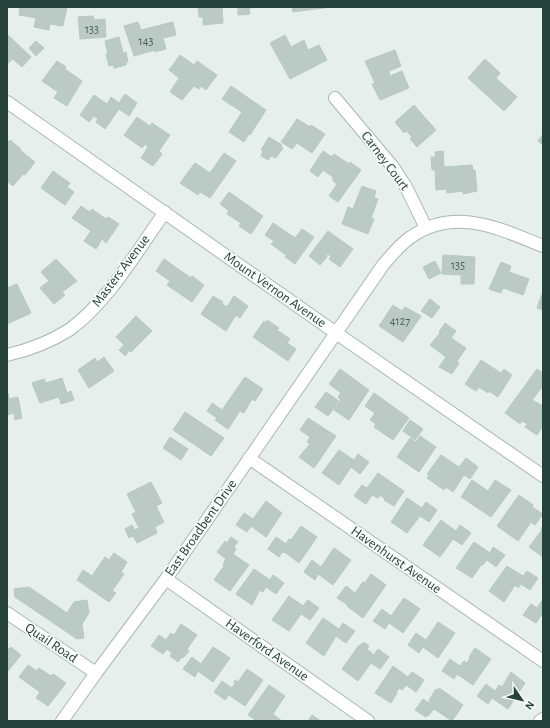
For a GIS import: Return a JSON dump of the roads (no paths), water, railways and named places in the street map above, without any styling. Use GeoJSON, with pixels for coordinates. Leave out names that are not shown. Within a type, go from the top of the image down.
{"type":"FeatureCollection","features":[{"type":"Feature","properties":{"kind":"street","name":"Carney Court"},"geometry":{"type":"LineString","coordinates":[[335,98],[393,167],[406,187],[426,228]]}},
{"type":"Feature","properties":{"kind":"street","name":"Mount Vernon Avenue"},"geometry":{"type":"LineString","coordinates":[[7,102],[543,476]]}},
{"type":"Feature","properties":{"kind":"street","name":"Masters Avenue"},"geometry":{"type":"LineString","coordinates":[[7,355],[26,351],[49,341],[69,329],[90,312],[112,286],[165,212]]}},
{"type":"Feature","properties":{"kind":"street","name":"East Broadbent Drive"},"geometry":{"type":"LineString","coordinates":[[62,721],[96,672],[166,579],[383,265],[399,247],[411,237],[426,228],[441,223],[454,221],[470,222],[502,230],[543,246]]}},
{"type":"Feature","properties":{"kind":"street","name":"Havenhurst Avenue"},"geometry":{"type":"LineString","coordinates":[[249,458],[543,662]]}},
{"type":"Feature","properties":{"kind":"street","name":"Haverford Avenue"},"geometry":{"type":"LineString","coordinates":[[166,579],[368,721]]}},
{"type":"Feature","properties":{"kind":"street","name":"Quail Road"},"geometry":{"type":"LineString","coordinates":[[7,613],[96,672]]}}]}
